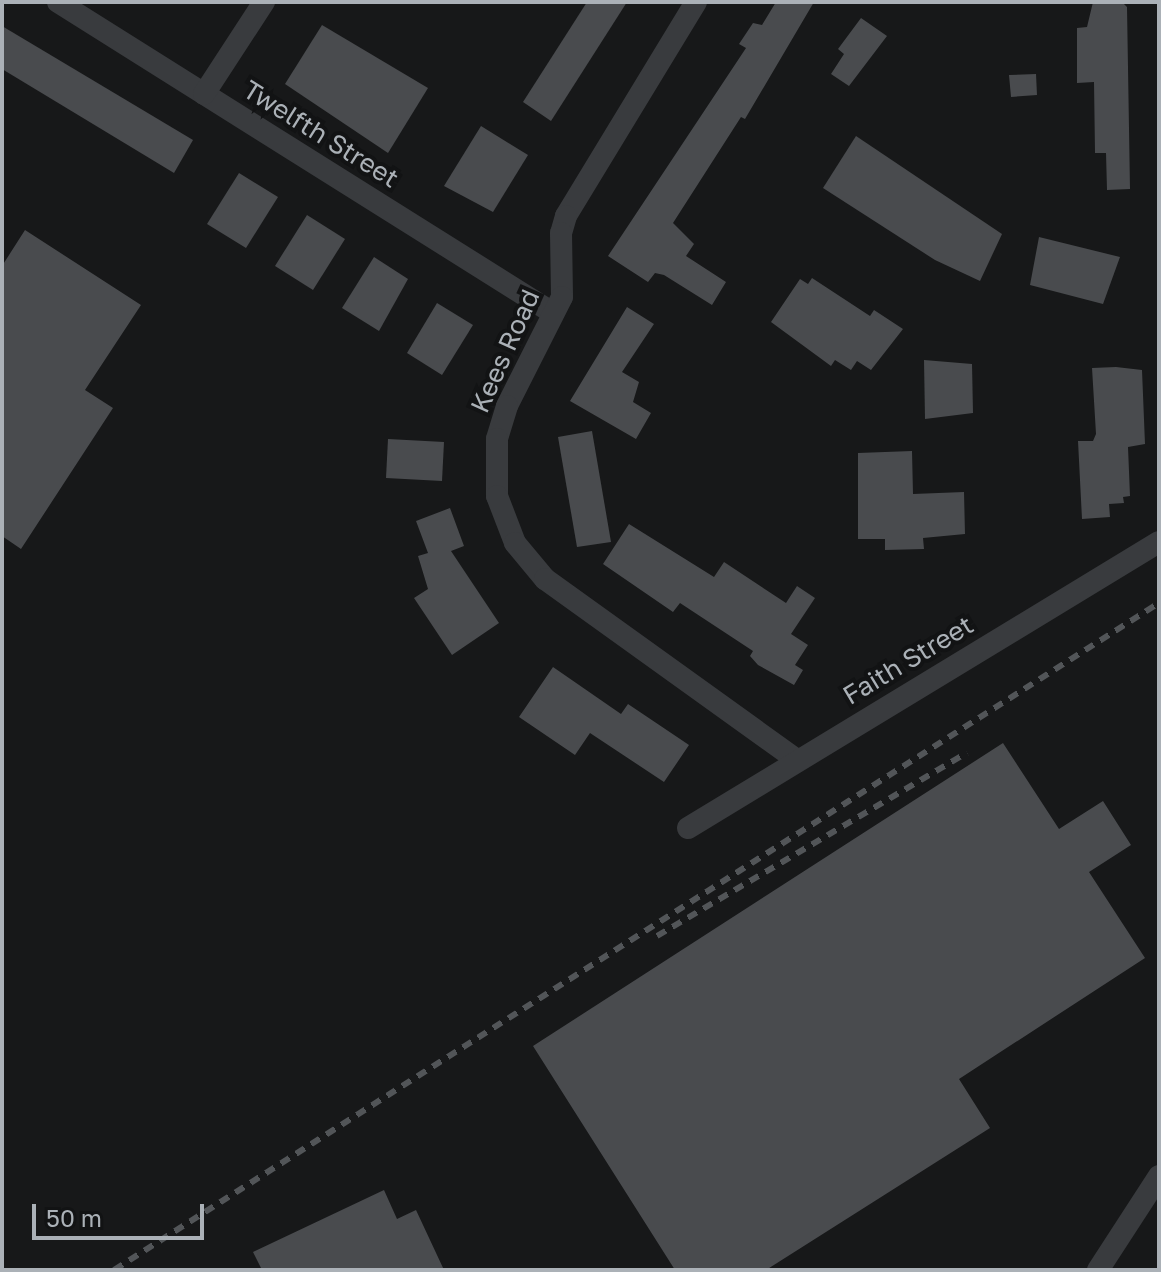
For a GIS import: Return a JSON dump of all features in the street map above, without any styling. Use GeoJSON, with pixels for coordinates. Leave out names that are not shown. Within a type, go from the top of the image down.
{"type":"FeatureCollection","features":[{"type":"Feature","properties":{"kind":"street","name":"Twelfth Street"},"geometry":{"type":"LineString","coordinates":[[58,2],[553,313]]}},
{"type":"Feature","properties":{"kind":"street"},"geometry":{"type":"LineString","coordinates":[[204,94],[264,2]]}},
{"type":"Feature","properties":{"kind":"street","name":"Kees Road"},"geometry":{"type":"LineString","coordinates":[[696,2],[574,197],[561,233],[562,297],[507,406],[497,439],[497,496],[515,543],[545,579],[797,760]]}},
{"type":"Feature","properties":{"kind":"street","name":"Faith Street"},"geometry":{"type":"LineString","coordinates":[[688,828],[1159,542]]}},
{"type":"Feature","properties":{"kind":"street"},"geometry":{"type":"LineString","coordinates":[[1098,1270],[1159,1176]]}},
{"type":"Feature","properties":{"kind":"building"},"geometry":{"type":"Polygon","coordinates":[[[587,2],[627,2],[551,121],[523,102],[587,2]]]}},
{"type":"Feature","properties":{"kind":"building"},"geometry":{"type":"Polygon","coordinates":[[[776,2],[814,2],[745,119],[741,117],[673,223],[694,244],[686,256],[726,282],[712,305],[664,275],[655,273],[648,282],[608,256],[746,48],[739,44],[753,23],[762,25],[776,2]]]}},
{"type":"Feature","properties":{"kind":"building"},"geometry":{"type":"Polygon","coordinates":[[[1093,2],[1122,2],[1127,7],[1130,189],[1107,190],[1106,153],[1095,153],[1094,82],[1077,83],[1077,28],[1087,27],[1093,2]]]}},
{"type":"Feature","properties":{"kind":"building"},"geometry":{"type":"Polygon","coordinates":[[[861,18],[887,36],[849,86],[831,74],[844,54],[838,49],[861,18]]]}},
{"type":"Feature","properties":{"kind":"building"},"geometry":{"type":"Polygon","coordinates":[[[322,25],[428,88],[388,153],[285,84],[322,25]]]}},
{"type":"Feature","properties":{"kind":"building"},"geometry":{"type":"Polygon","coordinates":[[[2,26],[193,140],[174,173],[2,69],[2,26]]]}},
{"type":"Feature","properties":{"kind":"building"},"geometry":{"type":"Polygon","coordinates":[[[1036,74],[1037,95],[1011,97],[1009,75],[1036,74]]]}},
{"type":"Feature","properties":{"kind":"building"},"geometry":{"type":"Polygon","coordinates":[[[481,126],[528,155],[493,212],[444,186],[481,126]]]}},
{"type":"Feature","properties":{"kind":"building"},"geometry":{"type":"Polygon","coordinates":[[[856,136],[1002,234],[980,281],[935,260],[823,188],[856,136]]]}},
{"type":"Feature","properties":{"kind":"building"},"geometry":{"type":"Polygon","coordinates":[[[239,173],[278,197],[246,248],[207,224],[239,173]]]}},
{"type":"Feature","properties":{"kind":"building"},"geometry":{"type":"Polygon","coordinates":[[[307,215],[345,239],[313,290],[275,266],[307,215]]]}},
{"type":"Feature","properties":{"kind":"building"},"geometry":{"type":"Polygon","coordinates":[[[25,230],[141,305],[85,390],[113,408],[21,549],[2,536],[2,266],[25,230]]]}},
{"type":"Feature","properties":{"kind":"building"},"geometry":{"type":"Polygon","coordinates":[[[1039,237],[1120,257],[1103,304],[1030,285],[1039,237]]]}},
{"type":"Feature","properties":{"kind":"building"},"geometry":{"type":"Polygon","coordinates":[[[374,257],[408,279],[379,331],[342,308],[374,257]]]}},
{"type":"Feature","properties":{"kind":"building"},"geometry":{"type":"Polygon","coordinates":[[[812,278],[870,316],[874,310],[903,329],[871,370],[857,361],[851,370],[835,360],[831,366],[771,322],[800,279],[808,284],[812,278]]]}},
{"type":"Feature","properties":{"kind":"building"},"geometry":{"type":"Polygon","coordinates":[[[437,303],[473,325],[442,375],[407,353],[437,303]]]}},
{"type":"Feature","properties":{"kind":"building"},"geometry":{"type":"Polygon","coordinates":[[[627,307],[654,324],[622,372],[639,382],[633,402],[651,413],[636,439],[570,401],[627,307]]]}},
{"type":"Feature","properties":{"kind":"building"},"geometry":{"type":"Polygon","coordinates":[[[924,360],[972,364],[973,413],[925,419],[924,360]]]}},
{"type":"Feature","properties":{"kind":"building"},"geometry":{"type":"Polygon","coordinates":[[[1092,368],[1142,370],[1145,444],[1128,447],[1130,496],[1123,497],[1124,503],[1109,504],[1110,517],[1082,519],[1078,441],[1093,441],[1096,434],[1092,368]]]}},
{"type":"Feature","properties":{"kind":"building"},"geometry":{"type":"Polygon","coordinates":[[[592,431],[611,542],[577,547],[558,437],[592,431]]]}},
{"type":"Feature","properties":{"kind":"building"},"geometry":{"type":"Polygon","coordinates":[[[388,439],[444,442],[442,481],[386,478],[388,439]]]}},
{"type":"Feature","properties":{"kind":"building"},"geometry":{"type":"Polygon","coordinates":[[[912,451],[913,494],[964,492],[965,534],[923,538],[924,549],[885,550],[885,539],[858,539],[858,453],[912,451]]]}},
{"type":"Feature","properties":{"kind":"building"},"geometry":{"type":"Polygon","coordinates":[[[450,508],[464,546],[451,551],[499,623],[452,655],[414,598],[428,589],[418,556],[428,553],[416,521],[450,508]]]}},
{"type":"Feature","properties":{"kind":"building"},"geometry":{"type":"Polygon","coordinates":[[[629,524],[714,577],[724,562],[786,603],[797,586],[815,598],[791,634],[808,645],[795,665],[803,670],[794,685],[758,665],[750,656],[753,651],[680,603],[673,612],[603,564],[629,524]]]}},
{"type":"Feature","properties":{"kind":"building"},"geometry":{"type":"Polygon","coordinates":[[[553,667],[621,714],[628,704],[689,745],[664,782],[590,733],[575,755],[519,717],[553,667]]]}},
{"type":"Feature","properties":{"kind":"building"},"geometry":{"type":"Polygon","coordinates":[[[1003,743],[1059,829],[1103,801],[1131,845],[1089,872],[1145,958],[959,1079],[990,1128],[766,1270],[675,1270],[533,1046],[1003,743]]]}},
{"type":"Feature","properties":{"kind":"building"},"geometry":{"type":"Polygon","coordinates":[[[384,1190],[397,1219],[416,1210],[444,1270],[262,1270],[253,1252],[384,1190]]]}},
{"type":"Feature","properties":{"kind":"railway"},"geometry":{"type":"LineString","coordinates":[[114,1270],[1159,603]]}},
{"type":"Feature","properties":{"kind":"railway"},"geometry":{"type":"LineString","coordinates":[[657,936],[967,753]]}}]}
